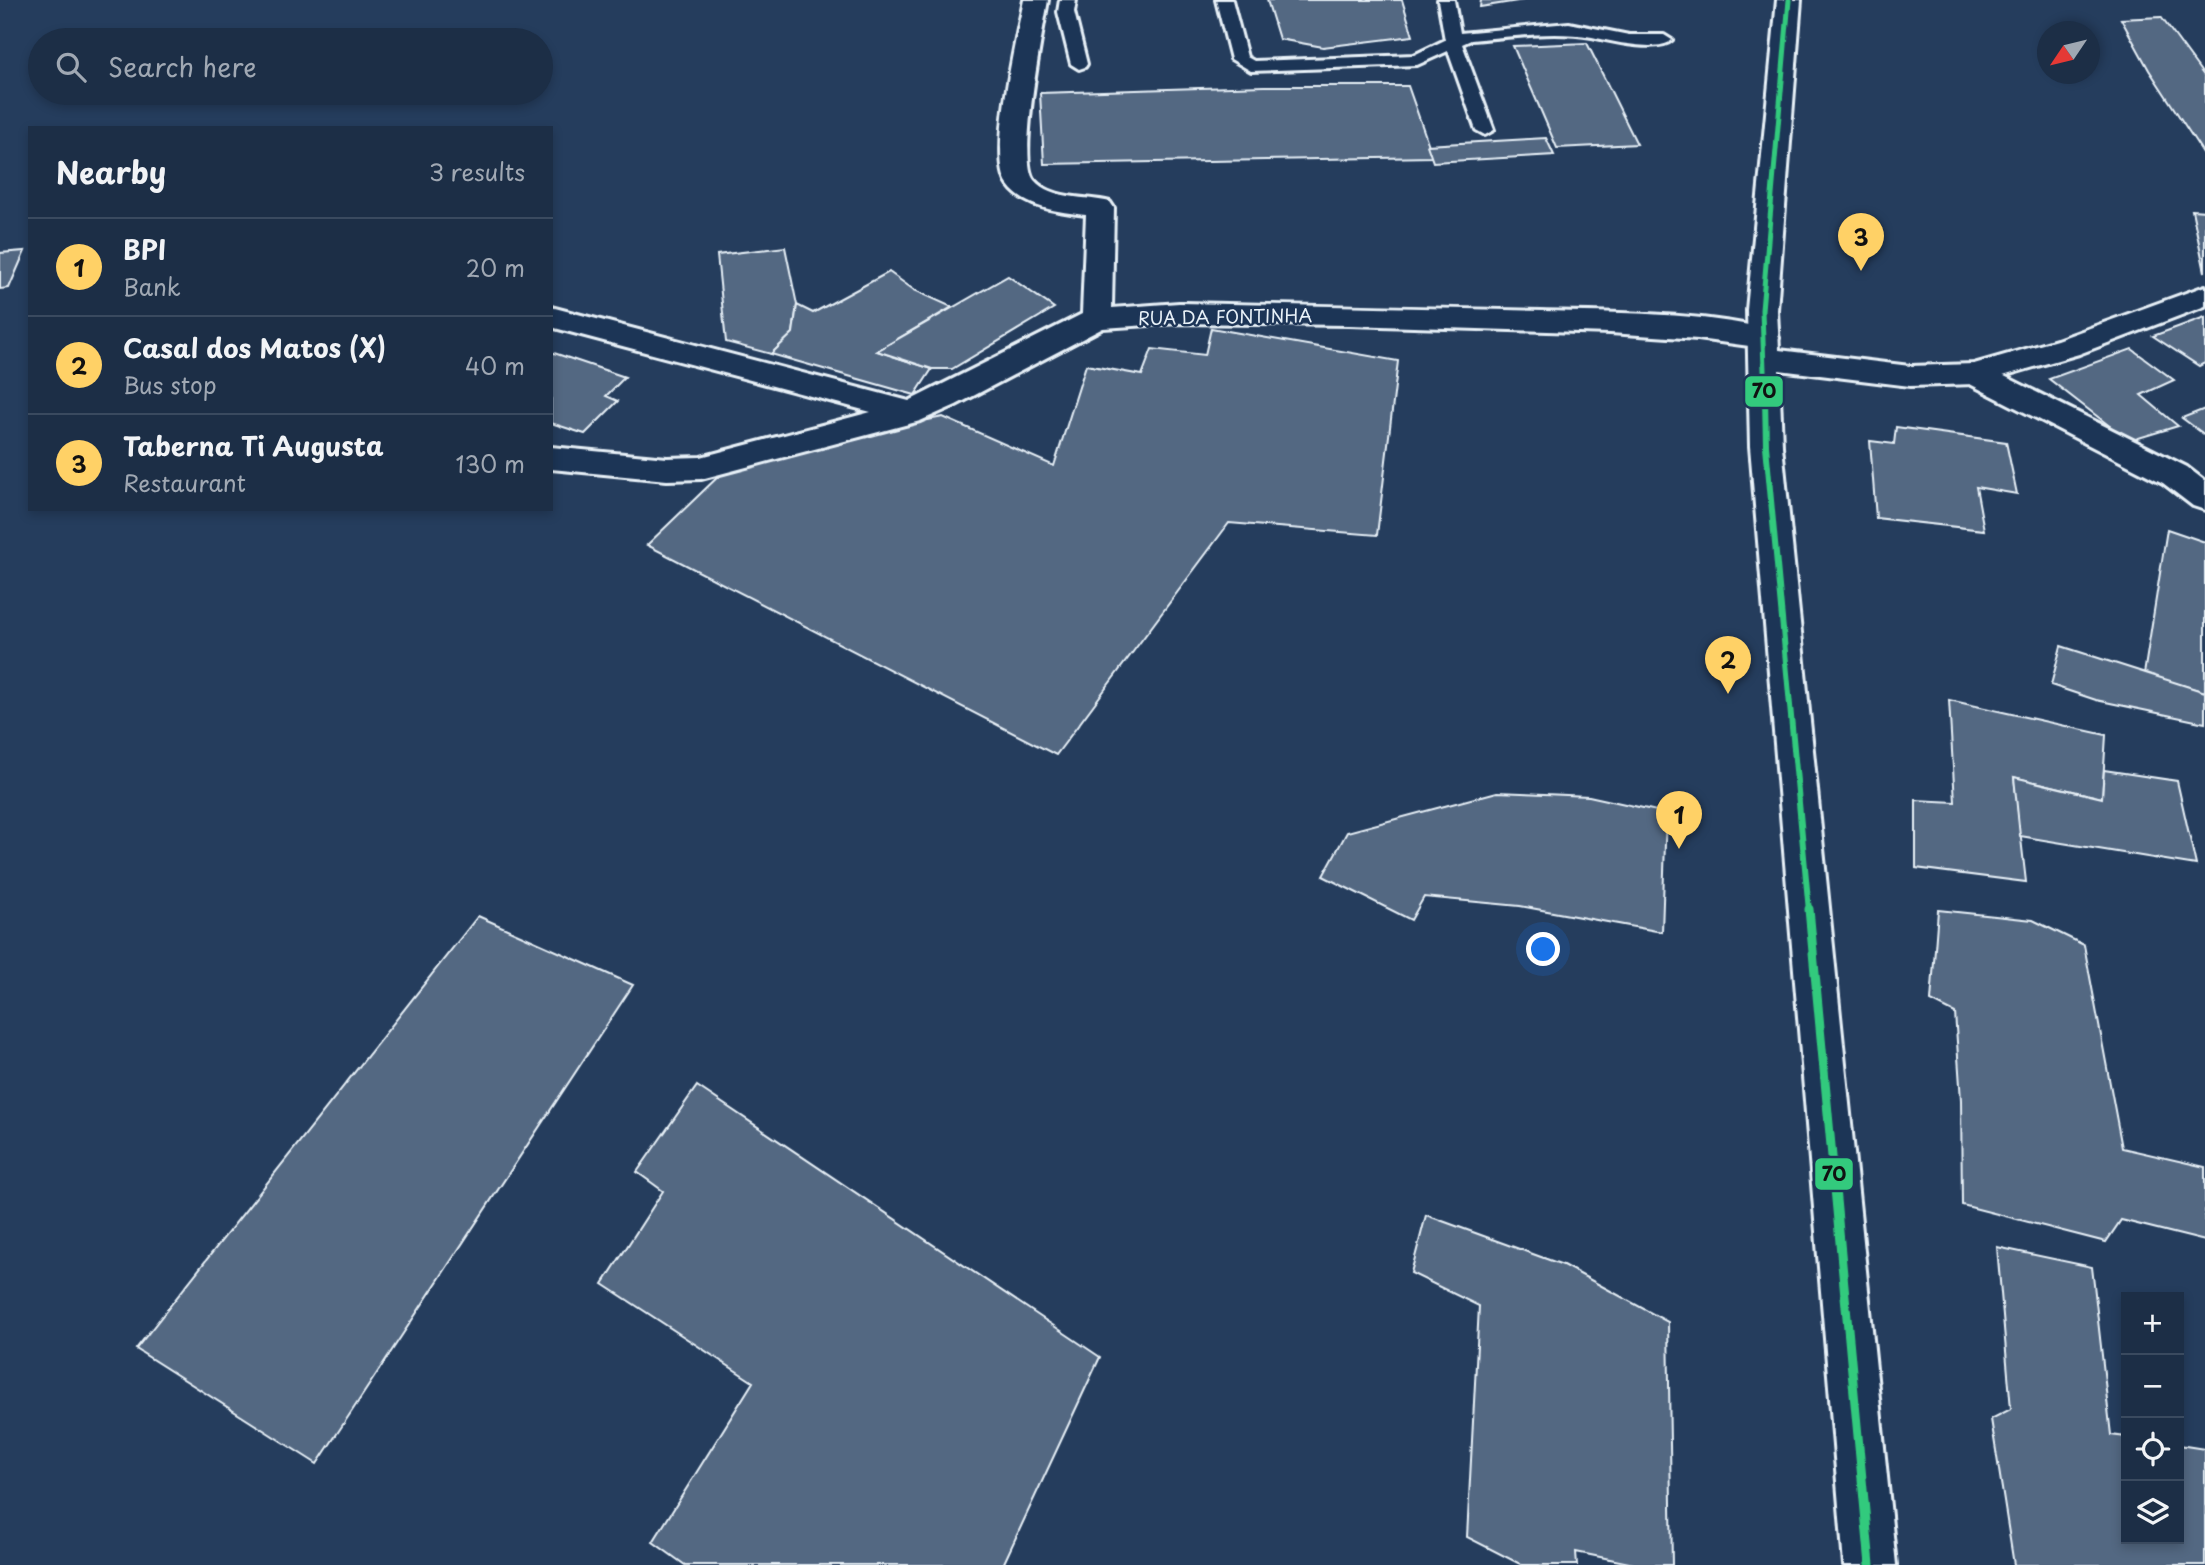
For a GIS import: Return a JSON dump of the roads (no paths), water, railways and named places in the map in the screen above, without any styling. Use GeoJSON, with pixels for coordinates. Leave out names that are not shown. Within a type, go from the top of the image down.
{"type":"FeatureCollection","features":[{"type":"Feature","properties":{"kind":"street"},"geometry":{"type":"LineString","coordinates":[[1036,0],[1014,138],[1015,174],[1026,187],[1043,197],[1100,208],[1097,319]]}},
{"type":"Feature","properties":{"kind":"street"},"geometry":{"type":"LineString","coordinates":[[1789,0],[1762,310],[1766,446],[1870,1565]]}},
{"type":"Feature","properties":{"kind":"street","name":"RUA DA FONTINHA"},"geometry":{"type":"LineString","coordinates":[[553,458],[667,470],[701,468],[911,412],[945,398],[1097,319],[1179,313],[1363,315],[1610,323],[1698,329],[1763,348],[1910,376],[1944,377],[1975,373],[2068,347],[2205,295]]}},
{"type":"Feature","properties":{"kind":"street"},"geometry":{"type":"LineString","coordinates":[[553,318],[911,412]]}},
{"type":"Feature","properties":{"kind":"street"},"geometry":{"type":"LineString","coordinates":[[1975,373],[2175,475],[2205,498]]}},
{"type":"Feature","properties":{"kind":"lane"},"geometry":{"type":"LineString","coordinates":[[1068,0],[1066,12],[1079,64]]}},
{"type":"Feature","properties":{"kind":"lane"},"geometry":{"type":"LineString","coordinates":[[1224,0],[1239,58],[1251,66],[1417,60],[1468,36],[1570,28],[1629,40],[1664,40]]}},
{"type":"Feature","properties":{"kind":"lane"},"geometry":{"type":"LineString","coordinates":[[1446,0],[1453,42],[1485,130]]}},
{"type":"Feature","properties":{"kind":"place","name":"Taberna Ti Augusta"},"geometry":{"type":"Point","coordinates":[1861,271]}},
{"type":"Feature","properties":{"kind":"place","name":"Casal dos Matos (X)"},"geometry":{"type":"Point","coordinates":[1728,694]}},
{"type":"Feature","properties":{"kind":"place","name":"BPI"},"geometry":{"type":"Point","coordinates":[1679,849]}}]}
